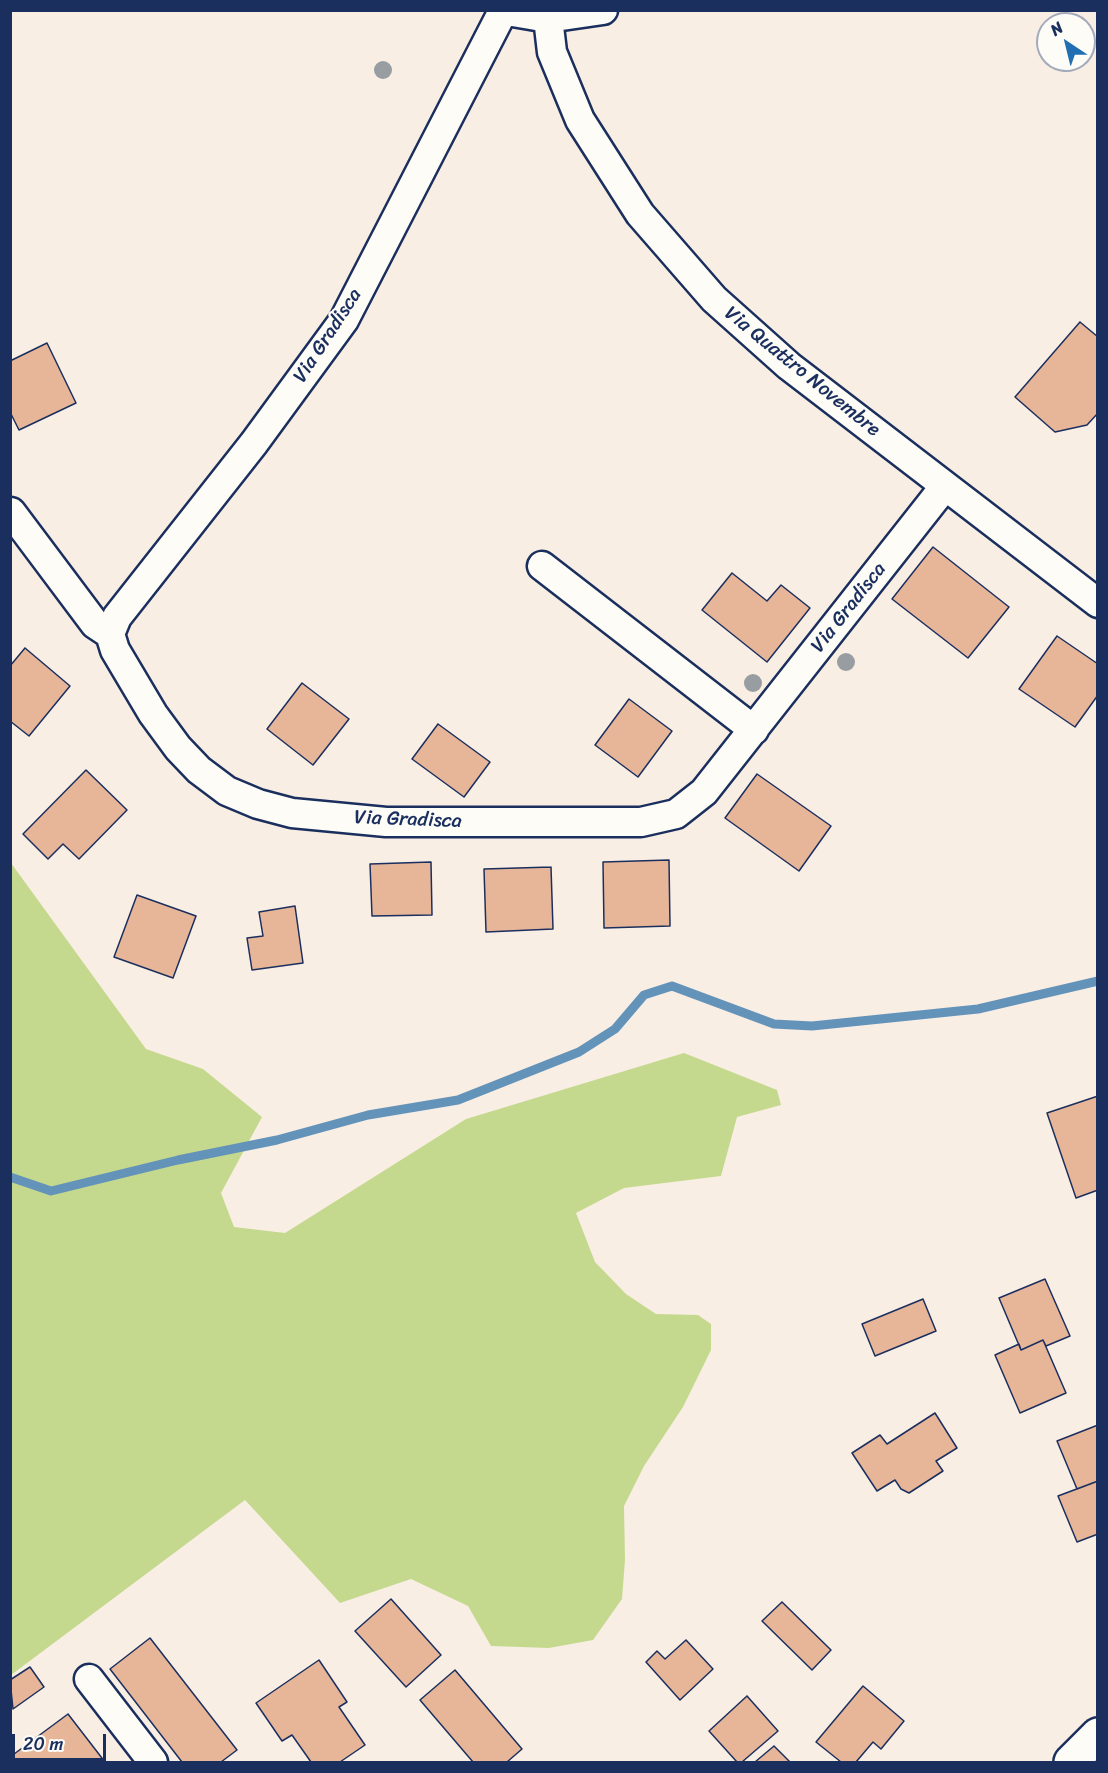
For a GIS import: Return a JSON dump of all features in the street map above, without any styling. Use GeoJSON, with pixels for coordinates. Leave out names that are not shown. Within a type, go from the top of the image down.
{"type":"FeatureCollection","features":[{"type":"Feature","properties":{"kind":"main road"},"geometry":{"type":"LineString","coordinates":[[1071,1762],[1098,1735]]}},
{"type":"Feature","properties":{"kind":"street"},"geometry":{"type":"LineString","coordinates":[[502,11],[548,18],[603,10]]}},
{"type":"Feature","properties":{"kind":"street","name":"Via Gradisca"},"geometry":{"type":"LineString","coordinates":[[502,11],[344,320],[254,443],[117,617],[110,634],[115,651],[153,714],[178,748],[199,770],[227,791],[258,804],[292,813],[386,822],[641,822],[676,814],[704,792],[945,486]]}},
{"type":"Feature","properties":{"kind":"street","name":"Via Quattro Novembre"},"geometry":{"type":"LineString","coordinates":[[548,18],[552,52],[579,120],[640,214],[714,299],[789,366],[1098,603]]}},
{"type":"Feature","properties":{"kind":"street","name":"Via Gradisca"},"geometry":{"type":"LineString","coordinates":[[10,512],[95,624],[110,634]]}},
{"type":"Feature","properties":{"kind":"street"},"geometry":{"type":"LineString","coordinates":[[542,566],[754,730]]}},
{"type":"Feature","properties":{"kind":"street"},"geometry":{"type":"LineString","coordinates":[[89,1679],[153,1762]]}},
{"type":"Feature","properties":{"kind":"green space"},"geometry":{"type":"Polygon","coordinates":[[[11,863],[146,1049],[203,1069],[262,1117],[221,1193],[234,1227],[285,1233],[466,1119],[684,1053],[777,1090],[781,1105],[737,1117],[721,1176],[624,1188],[576,1213],[595,1262],[626,1294],[656,1314],[698,1315],[711,1324],[711,1350],[683,1407],[644,1466],[624,1506],[625,1560],[622,1599],[593,1640],[549,1648],[491,1646],[468,1606],[411,1579],[340,1603],[245,1500],[11,1675],[11,863]]]}},
{"type":"Feature","properties":{"kind":"building"},"geometry":{"type":"Polygon","coordinates":[[[1080,322],[1098,337],[1098,413],[1087,425],[1055,432],[1015,397],[1080,322]]]}},
{"type":"Feature","properties":{"kind":"building"},"geometry":{"type":"Polygon","coordinates":[[[47,343],[76,403],[19,430],[10,412],[10,361],[47,343]]]}},
{"type":"Feature","properties":{"kind":"building"},"geometry":{"type":"Polygon","coordinates":[[[933,547],[1009,607],[968,658],[892,599],[933,547]]]}},
{"type":"Feature","properties":{"kind":"building"},"geometry":{"type":"Polygon","coordinates":[[[732,573],[767,601],[781,585],[810,608],[767,662],[702,610],[732,573]]]}},
{"type":"Feature","properties":{"kind":"building"},"geometry":{"type":"Polygon","coordinates":[[[1057,636],[1098,664],[1098,695],[1075,727],[1019,689],[1057,636]]]}},
{"type":"Feature","properties":{"kind":"building"},"geometry":{"type":"Polygon","coordinates":[[[25,648],[70,686],[29,736],[10,721],[10,666],[25,648]]]}},
{"type":"Feature","properties":{"kind":"building"},"geometry":{"type":"Polygon","coordinates":[[[302,683],[349,719],[313,765],[267,729],[302,683]]]}},
{"type":"Feature","properties":{"kind":"building"},"geometry":{"type":"Polygon","coordinates":[[[629,699],[672,731],[638,777],[595,745],[629,699]]]}},
{"type":"Feature","properties":{"kind":"building"},"geometry":{"type":"Polygon","coordinates":[[[438,724],[490,762],[464,797],[412,759],[438,724]]]}},
{"type":"Feature","properties":{"kind":"building"},"geometry":{"type":"Polygon","coordinates":[[[86,770],[127,810],[79,859],[63,844],[48,859],[23,834],[86,770]]]}},
{"type":"Feature","properties":{"kind":"building"},"geometry":{"type":"Polygon","coordinates":[[[757,774],[831,826],[799,871],[725,818],[757,774]]]}},
{"type":"Feature","properties":{"kind":"building"},"geometry":{"type":"Polygon","coordinates":[[[669,860],[670,926],[604,928],[603,862],[669,860]]]}},
{"type":"Feature","properties":{"kind":"building"},"geometry":{"type":"Polygon","coordinates":[[[431,862],[432,915],[372,916],[370,864],[431,862]]]}},
{"type":"Feature","properties":{"kind":"building"},"geometry":{"type":"Polygon","coordinates":[[[551,867],[553,929],[486,932],[484,869],[551,867]]]}},
{"type":"Feature","properties":{"kind":"building"},"geometry":{"type":"Polygon","coordinates":[[[137,895],[196,916],[173,978],[114,957],[137,895]]]}},
{"type":"Feature","properties":{"kind":"building"},"geometry":{"type":"Polygon","coordinates":[[[295,906],[303,963],[252,970],[247,938],[263,936],[259,912],[295,906]]]}},
{"type":"Feature","properties":{"kind":"building"},"geometry":{"type":"Polygon","coordinates":[[[1098,1096],[1098,1190],[1076,1198],[1047,1113],[1098,1096]]]}},
{"type":"Feature","properties":{"kind":"building"},"geometry":{"type":"Polygon","coordinates":[[[1045,1279],[1070,1336],[1046,1346],[1043,1340],[1021,1350],[999,1298],[1045,1279]]]}},
{"type":"Feature","properties":{"kind":"building"},"geometry":{"type":"Polygon","coordinates":[[[923,1299],[936,1331],[875,1356],[862,1324],[923,1299]]]}},
{"type":"Feature","properties":{"kind":"building"},"geometry":{"type":"Polygon","coordinates":[[[1043,1340],[1066,1393],[1020,1413],[995,1355],[1019,1344],[1021,1350],[1043,1340]]]}},
{"type":"Feature","properties":{"kind":"building"},"geometry":{"type":"Polygon","coordinates":[[[935,1413],[957,1448],[936,1461],[943,1471],[909,1493],[901,1489],[895,1480],[877,1491],[852,1453],[880,1435],[887,1444],[935,1413]]]}},
{"type":"Feature","properties":{"kind":"building"},"geometry":{"type":"Polygon","coordinates":[[[1098,1425],[1098,1481],[1077,1489],[1057,1441],[1098,1425]]]}},
{"type":"Feature","properties":{"kind":"building"},"geometry":{"type":"Polygon","coordinates":[[[1098,1481],[1098,1534],[1077,1542],[1058,1496],[1098,1481]]]}},
{"type":"Feature","properties":{"kind":"building"},"geometry":{"type":"Polygon","coordinates":[[[391,1599],[441,1655],[406,1687],[355,1631],[391,1599]]]}},
{"type":"Feature","properties":{"kind":"building"},"geometry":{"type":"Polygon","coordinates":[[[782,1602],[831,1650],[812,1670],[762,1621],[782,1602]]]}},
{"type":"Feature","properties":{"kind":"building"},"geometry":{"type":"Polygon","coordinates":[[[150,1638],[237,1750],[221,1762],[182,1762],[110,1669],[150,1638]]]}},
{"type":"Feature","properties":{"kind":"building"},"geometry":{"type":"Polygon","coordinates":[[[686,1640],[713,1669],[680,1700],[646,1662],[657,1651],[665,1659],[686,1640]]]}},
{"type":"Feature","properties":{"kind":"building"},"geometry":{"type":"Polygon","coordinates":[[[319,1660],[347,1702],[339,1707],[365,1745],[340,1762],[311,1762],[292,1735],[282,1741],[256,1703],[319,1660]]]}},
{"type":"Feature","properties":{"kind":"building"},"geometry":{"type":"Polygon","coordinates":[[[30,1667],[44,1687],[13,1709],[10,1680],[30,1667]]]}},
{"type":"Feature","properties":{"kind":"building"},"geometry":{"type":"Polygon","coordinates":[[[455,1670],[522,1749],[507,1762],[473,1762],[420,1700],[455,1670]]]}},
{"type":"Feature","properties":{"kind":"building"},"geometry":{"type":"Polygon","coordinates":[[[863,1686],[904,1721],[881,1749],[873,1742],[856,1762],[841,1762],[816,1742],[863,1686]]]}},
{"type":"Feature","properties":{"kind":"building"},"geometry":{"type":"Polygon","coordinates":[[[747,1696],[778,1731],[742,1762],[737,1762],[709,1731],[747,1696]]]}},
{"type":"Feature","properties":{"kind":"building"},"geometry":{"type":"Polygon","coordinates":[[[68,1714],[105,1762],[10,1762],[10,1757],[68,1714]]]}},
{"type":"Feature","properties":{"kind":"building"},"geometry":{"type":"Polygon","coordinates":[[[774,1746],[790,1762],[755,1762],[774,1746]]]}},
{"type":"Feature","properties":{"kind":"waterway"},"geometry":{"type":"LineString","coordinates":[[10,1177],[51,1191],[178,1160],[277,1140],[368,1115],[458,1100],[579,1052],[615,1029],[644,995],[672,986],[774,1024],[812,1026],[978,1009],[1098,981]]}}]}
